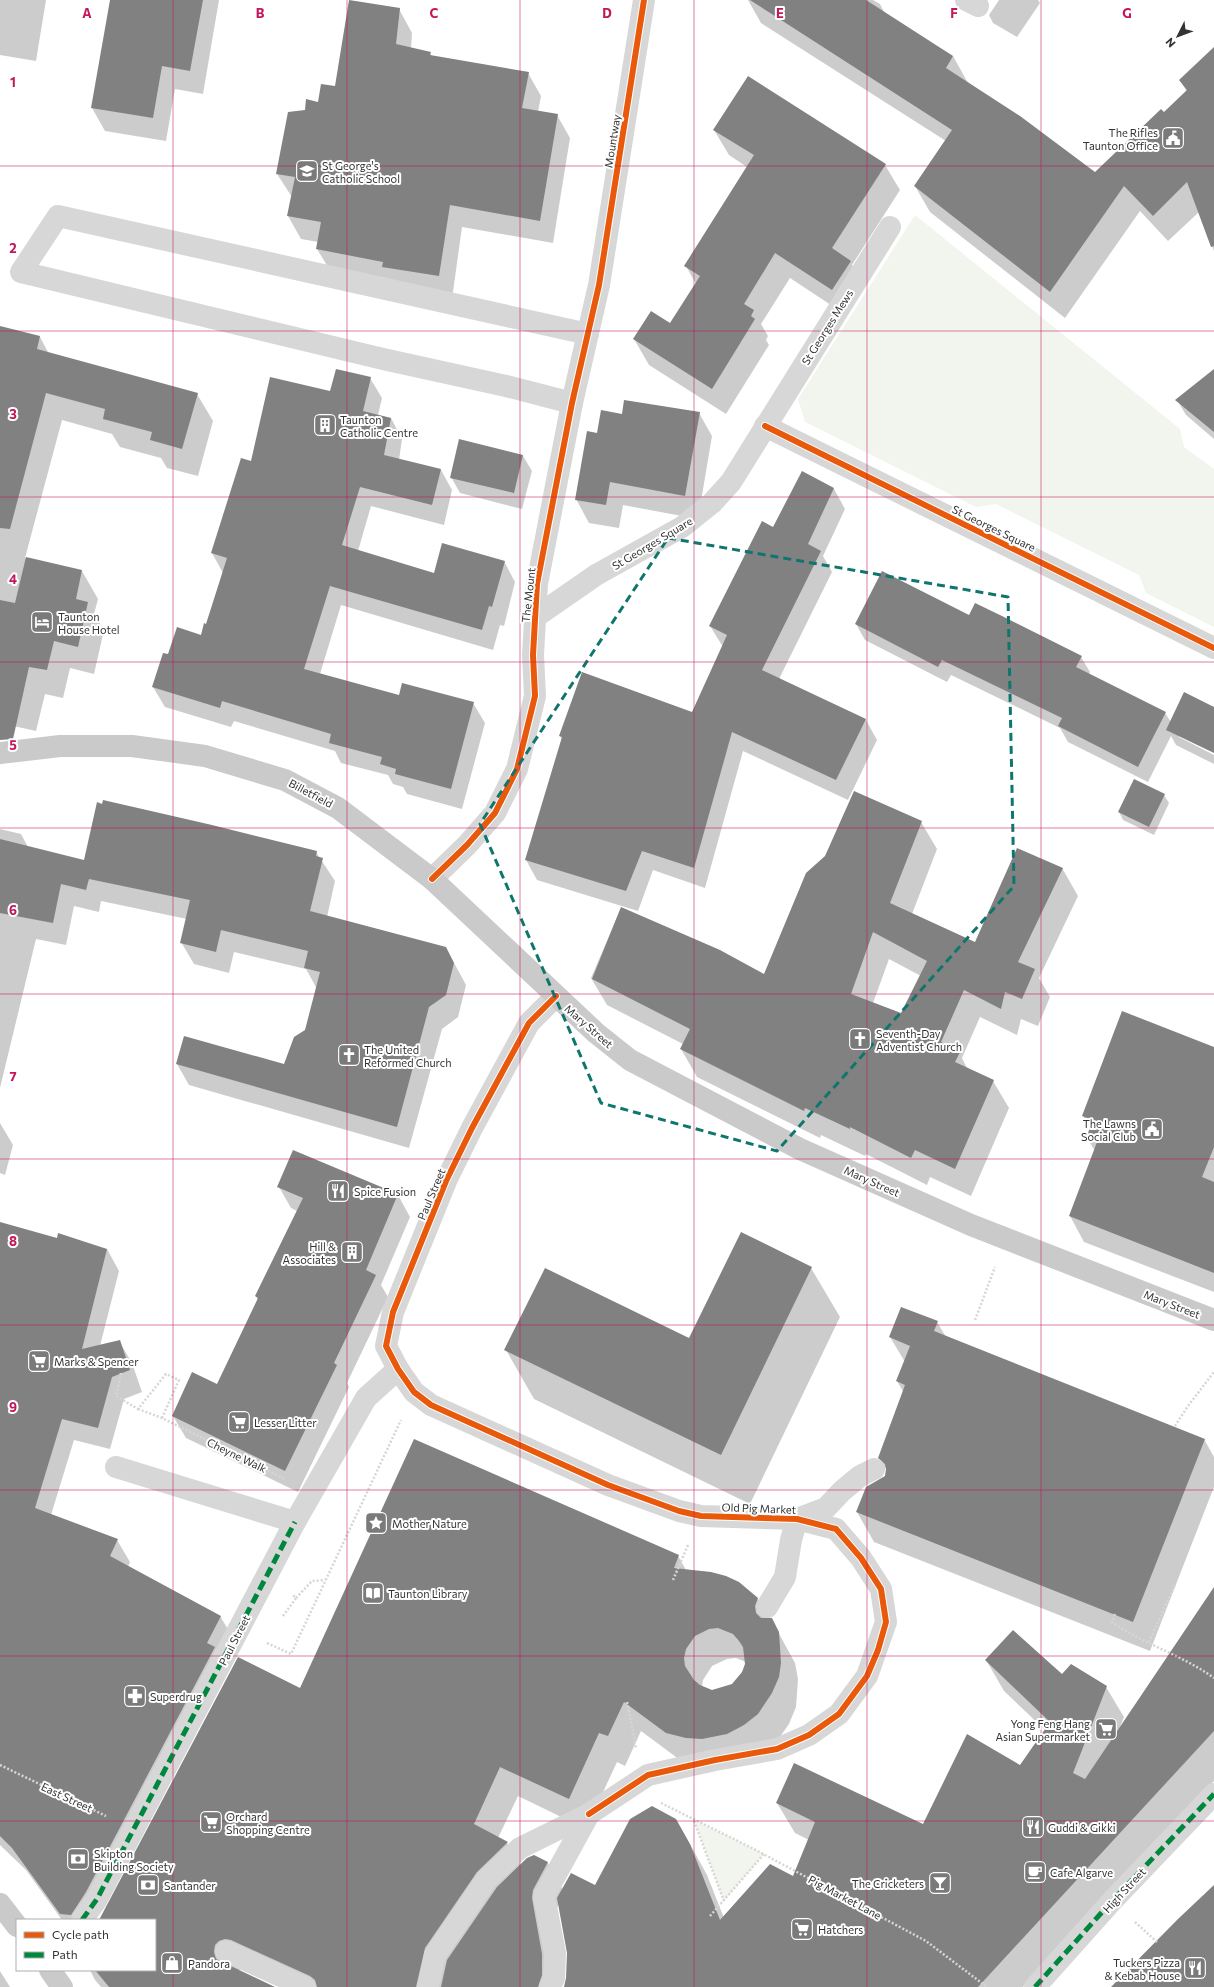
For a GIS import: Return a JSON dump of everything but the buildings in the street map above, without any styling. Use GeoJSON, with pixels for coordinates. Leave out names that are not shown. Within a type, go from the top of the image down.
{"type":"FeatureCollection","features":[{"type":"Feature","properties":{"kind":"main road","name":"Billetfield"},"geometry":{"type":"LineString","coordinates":[[0,753],[60,746],[132,746],[205,756],[285,780],[338,808],[432,879],[556,996]]}},
{"type":"Feature","properties":{"kind":"main road","name":"Mary Street"},"geometry":{"type":"LineString","coordinates":[[556,996],[596,1034],[630,1060],[800,1148],[971,1225],[1214,1320]]}},
{"type":"Feature","properties":{"kind":"main road"},"geometry":{"type":"LineString","coordinates":[[0,1904],[16,1925]]}},
{"type":"Feature","properties":{"kind":"main road"},"geometry":{"type":"LineString","coordinates":[[51,1971],[62,1987]]}},
{"type":"Feature","properties":{"kind":"street","name":"Mountway"},"geometry":{"type":"LineString","coordinates":[[599,285],[644,0]]}},
{"type":"Feature","properties":{"kind":"street"},"geometry":{"type":"LineString","coordinates":[[572,404],[506,386],[383,359],[21,272],[58,216],[588,334]]}},
{"type":"Feature","properties":{"kind":"street","name":"St Georges Mews"},"geometry":{"type":"LineString","coordinates":[[765,426],[890,227]]}},
{"type":"Feature","properties":{"kind":"street","name":"The Mount"},"geometry":{"type":"LineString","coordinates":[[432,879],[467,845],[495,813],[517,769],[535,696],[534,618],[537,584],[572,404],[599,285]]}},
{"type":"Feature","properties":{"kind":"street","name":"St Georges Square"},"geometry":{"type":"LineString","coordinates":[[534,618],[596,575],[682,527],[712,503],[731,482],[765,426],[1214,648]]}},
{"type":"Feature","properties":{"kind":"street","name":"Paul Street"},"geometry":{"type":"LineString","coordinates":[[431,1405],[414,1392],[398,1369],[386,1346],[393,1312],[446,1181],[472,1128],[529,1023],[556,996]]}},
{"type":"Feature","properties":{"kind":"street","name":"Paul Street"},"geometry":{"type":"LineString","coordinates":[[83,1919],[97,1899],[295,1522],[366,1398],[398,1369]]}},
{"type":"Feature","properties":{"kind":"street","name":"Old Pig Market"},"geometry":{"type":"LineString","coordinates":[[428,1987],[435,1956],[487,1879],[520,1848],[589,1814],[648,1775],[715,1760],[777,1749],[809,1735],[839,1714],[868,1676],[886,1622],[881,1589],[860,1558],[836,1529],[798,1519],[701,1516],[679,1511],[608,1485],[431,1405]]}},
{"type":"Feature","properties":{"kind":"street"},"geometry":{"type":"LineString","coordinates":[[116,1467],[295,1522]]}},
{"type":"Feature","properties":{"kind":"street"},"geometry":{"type":"LineString","coordinates":[[767,1607],[785,1578],[791,1540],[798,1519],[826,1508],[842,1491],[860,1476],[874,1469]]}},
{"type":"Feature","properties":{"kind":"street","name":"High Street"},"geometry":{"type":"LineString","coordinates":[[1035,1987],[1112,1901],[1214,1794]]}},
{"type":"Feature","properties":{"kind":"street"},"geometry":{"type":"LineString","coordinates":[[550,1987],[554,1978],[555,1953],[544,1896],[589,1814]]}},
{"type":"Feature","properties":{"kind":"street"},"geometry":{"type":"LineString","coordinates":[[226,1951],[305,1987]]}},
{"type":"Feature","properties":{"kind":"path"},"geometry":{"type":"LineString","coordinates":[[975,1320],[992,1274]]}},
{"type":"Feature","properties":{"kind":"path"},"geometry":{"type":"LineString","coordinates":[[1175,1426],[1214,1372]]}},
{"type":"Feature","properties":{"kind":"path"},"geometry":{"type":"LineString","coordinates":[[138,1409],[166,1374],[178,1380],[162,1418]]}},
{"type":"Feature","properties":{"kind":"path"},"geometry":{"type":"LineString","coordinates":[[264,1641],[291,1654],[414,1392]]}},
{"type":"Feature","properties":{"kind":"path"},"geometry":{"type":"LineString","coordinates":[[673,1580],[701,1516]]}},
{"type":"Feature","properties":{"kind":"path"},"geometry":{"type":"LineString","coordinates":[[282,1617],[296,1598],[312,1581],[326,1580]]}},
{"type":"Feature","properties":{"kind":"path"},"geometry":{"type":"LineString","coordinates":[[1149,1642],[1175,1585]]}},
{"type":"Feature","properties":{"kind":"path"},"geometry":{"type":"LineString","coordinates":[[287,1590],[296,1598]]}},
{"type":"Feature","properties":{"kind":"path"},"geometry":{"type":"LineString","coordinates":[[1115,1614],[1112,1622],[1214,1678]]}},
{"type":"Feature","properties":{"kind":"path"},"geometry":{"type":"LineString","coordinates":[[710,1916],[764,1854]]}},
{"type":"Feature","properties":{"kind":"highlighted area"},"geometry":{"type":"Polygon","coordinates":[[[668,538],[1008,597],[1014,886],[777,1151],[601,1103],[480,824],[668,538]]]}},
{"type":"Feature","properties":{"kind":"shaded area"},"geometry":{"type":"Polygon","coordinates":[[[915,215],[1180,429],[1184,447],[1214,469],[1214,627],[1146,593],[1139,575],[996,504],[976,507],[805,422],[798,399],[915,215]]]}},
{"type":"Feature","properties":{"kind":"shaded area"},"geometry":{"type":"Polygon","coordinates":[[[694,1820],[764,1854],[724,1901],[694,1820]]]}},
{"type":"Feature","properties":{"kind":"marked path"},"geometry":{"type":"LineString","coordinates":[[83,1919],[97,1899],[295,1522]]}},
{"type":"Feature","properties":{"kind":"marked path"},"geometry":{"type":"LineString","coordinates":[[1035,1987],[1112,1901],[1214,1794]]}},
{"type":"Feature","properties":{"kind":"cycle path"},"geometry":{"type":"LineString","coordinates":[[432,879],[467,845],[495,813],[517,769],[535,696],[533,655],[537,584],[572,403],[599,285],[644,0]]}},
{"type":"Feature","properties":{"kind":"cycle path"},"geometry":{"type":"LineString","coordinates":[[765,426],[1214,648]]}},
{"type":"Feature","properties":{"kind":"cycle path"},"geometry":{"type":"LineString","coordinates":[[556,996],[529,1023],[472,1128],[446,1181],[393,1312],[386,1346],[398,1369],[414,1392],[431,1405],[608,1485],[679,1511],[701,1516],[797,1519],[836,1529],[861,1558],[881,1589],[886,1622],[878,1650],[867,1676],[839,1714],[809,1735],[777,1749],[715,1760],[648,1775],[589,1814]]}},
{"type":"Feature","properties":{"kind":"place","name":"The Rifles Taunton Office"},"geometry":{"type":"Point","coordinates":[1173,138]}},
{"type":"Feature","properties":{"kind":"place","name":"St George's Catholic School"},"geometry":{"type":"Point","coordinates":[307,171]}},
{"type":"Feature","properties":{"kind":"place","name":"Taunton Catholic Centre"},"geometry":{"type":"Point","coordinates":[325,425]}},
{"type":"Feature","properties":{"kind":"place","name":"Taunton House Hotel"},"geometry":{"type":"Point","coordinates":[42,622]}},
{"type":"Feature","properties":{"kind":"place","name":"Seventh-Day Adventist Church"},"geometry":{"type":"Point","coordinates":[860,1039]}},
{"type":"Feature","properties":{"kind":"place","name":"The United Reformed Church"},"geometry":{"type":"Point","coordinates":[349,1055]}},
{"type":"Feature","properties":{"kind":"place","name":"The Lawns Social Club"},"geometry":{"type":"Point","coordinates":[1152,1129]}},
{"type":"Feature","properties":{"kind":"place","name":"Spice Fusion"},"geometry":{"type":"Point","coordinates":[338,1191]}},
{"type":"Feature","properties":{"kind":"place","name":"Hill & Associates"},"geometry":{"type":"Point","coordinates":[352,1252]}},
{"type":"Feature","properties":{"kind":"place","name":"Marks & Spencer"},"geometry":{"type":"Point","coordinates":[39,1361]}},
{"type":"Feature","properties":{"kind":"place","name":"Lesser Litter"},"geometry":{"type":"Point","coordinates":[239,1422]}},
{"type":"Feature","properties":{"kind":"place","name":"Mother Nature"},"geometry":{"type":"Point","coordinates":[376,1523]}},
{"type":"Feature","properties":{"kind":"place","name":"Taunton Library"},"geometry":{"type":"Point","coordinates":[373,1593]}},
{"type":"Feature","properties":{"kind":"place","name":"Superdrug"},"geometry":{"type":"Point","coordinates":[135,1696]}},
{"type":"Feature","properties":{"kind":"place","name":"Yong Feng Hang Asian Supermarket"},"geometry":{"type":"Point","coordinates":[1106,1729]}},
{"type":"Feature","properties":{"kind":"place","name":"Orchard Shopping Centre"},"geometry":{"type":"Point","coordinates":[211,1822]}},
{"type":"Feature","properties":{"kind":"place","name":"Guddi & Gikki"},"geometry":{"type":"Point","coordinates":[1033,1827]}},
{"type":"Feature","properties":{"kind":"place","name":"Skipton Building Society"},"geometry":{"type":"Point","coordinates":[78,1859]}},
{"type":"Feature","properties":{"kind":"place","name":"Cafe Algarve"},"geometry":{"type":"Point","coordinates":[1035,1872]}},
{"type":"Feature","properties":{"kind":"place","name":"The Cricketers"},"geometry":{"type":"Point","coordinates":[940,1883]}},
{"type":"Feature","properties":{"kind":"place","name":"Santander"},"geometry":{"type":"Point","coordinates":[148,1885]}},
{"type":"Feature","properties":{"kind":"place","name":"Hatchers"},"geometry":{"type":"Point","coordinates":[802,1929]}},
{"type":"Feature","properties":{"kind":"place","name":"Pandora"},"geometry":{"type":"Point","coordinates":[172,1963]}},
{"type":"Feature","properties":{"kind":"place","name":"Tuckers Pizza & Kebab House"},"geometry":{"type":"Point","coordinates":[1195,1968]}}]}
